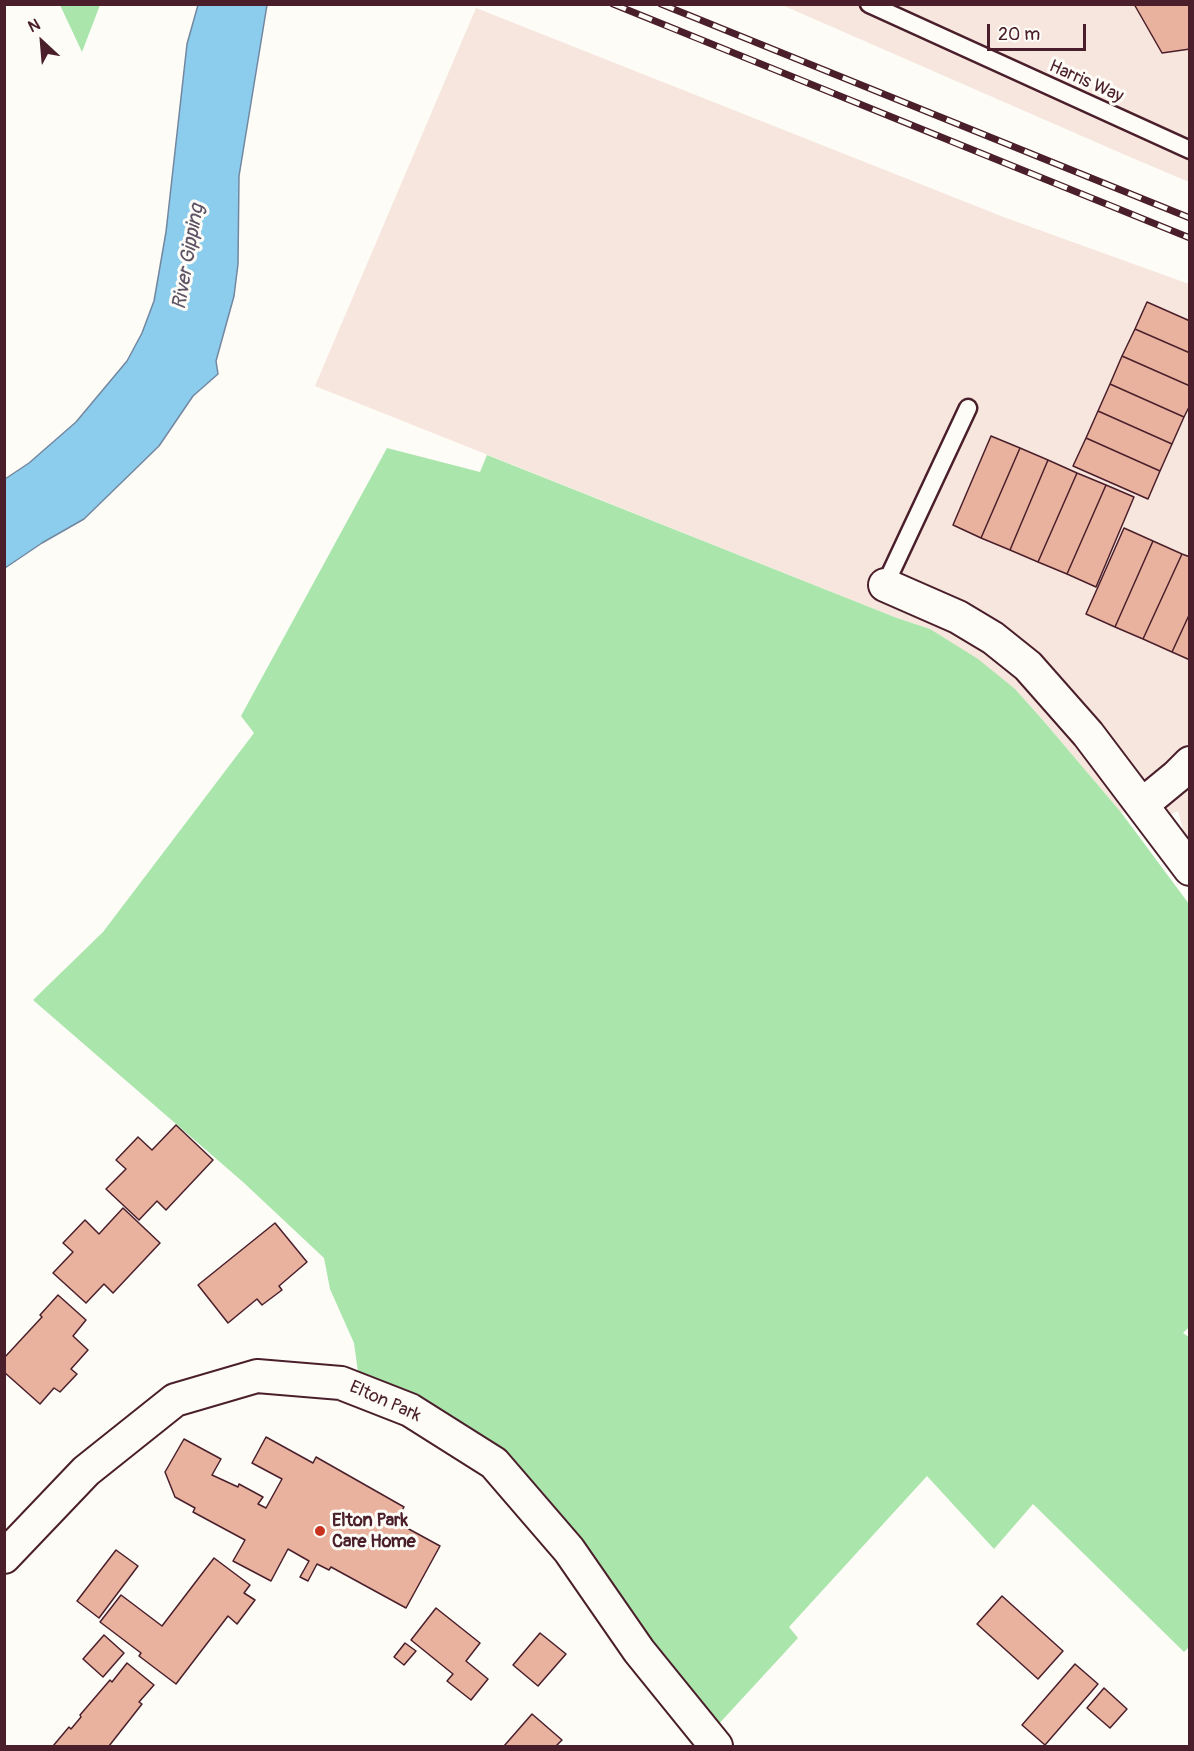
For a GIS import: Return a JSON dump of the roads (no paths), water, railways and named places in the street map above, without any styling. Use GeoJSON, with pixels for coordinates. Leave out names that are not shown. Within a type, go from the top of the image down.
{"type":"FeatureCollection","features":[{"type":"Feature","properties":{"kind":"street"},"geometry":{"type":"LineString","coordinates":[[885,585],[958,616],[993,638],[1028,666],[1088,734],[1190,869]]}},
{"type":"Feature","properties":{"kind":"street"},"geometry":{"type":"LineString","coordinates":[[1143,804],[1178,776],[1190,763]]}},
{"type":"Feature","properties":{"kind":"street","name":"Elton Park"},"geometry":{"type":"LineString","coordinates":[[4,1557],[86,1471],[175,1400],[257,1376],[341,1383],[410,1410],[494,1463],[569,1550],[639,1651],[716,1746]]}},
{"type":"Feature","properties":{"kind":"lane","name":"Harris Way"},"geometry":{"type":"LineString","coordinates":[[869,4],[1190,150]]}},
{"type":"Feature","properties":{"kind":"lane"},"geometry":{"type":"LineString","coordinates":[[885,585],[969,408]]}},
{"type":"Feature","properties":{"kind":"water","name":"River Gipping"},"geometry":{"type":"Polygon","coordinates":[[[198,5],[267,5],[239,176],[238,264],[234,296],[216,361],[218,374],[193,396],[159,446],[84,519],[5,568],[5,479],[29,463],[76,422],[127,361],[142,333],[154,301],[166,232],[187,44],[198,5]]]}},
{"type":"Feature","properties":{"kind":"railway"},"geometry":{"type":"LineString","coordinates":[[613,4],[1190,238]]}},
{"type":"Feature","properties":{"kind":"railway"},"geometry":{"type":"LineString","coordinates":[[661,4],[1190,218]]}},
{"type":"Feature","properties":{"kind":"place","name":"Elton Park Care Home"},"geometry":{"type":"Point","coordinates":[320,1531]}}]}
